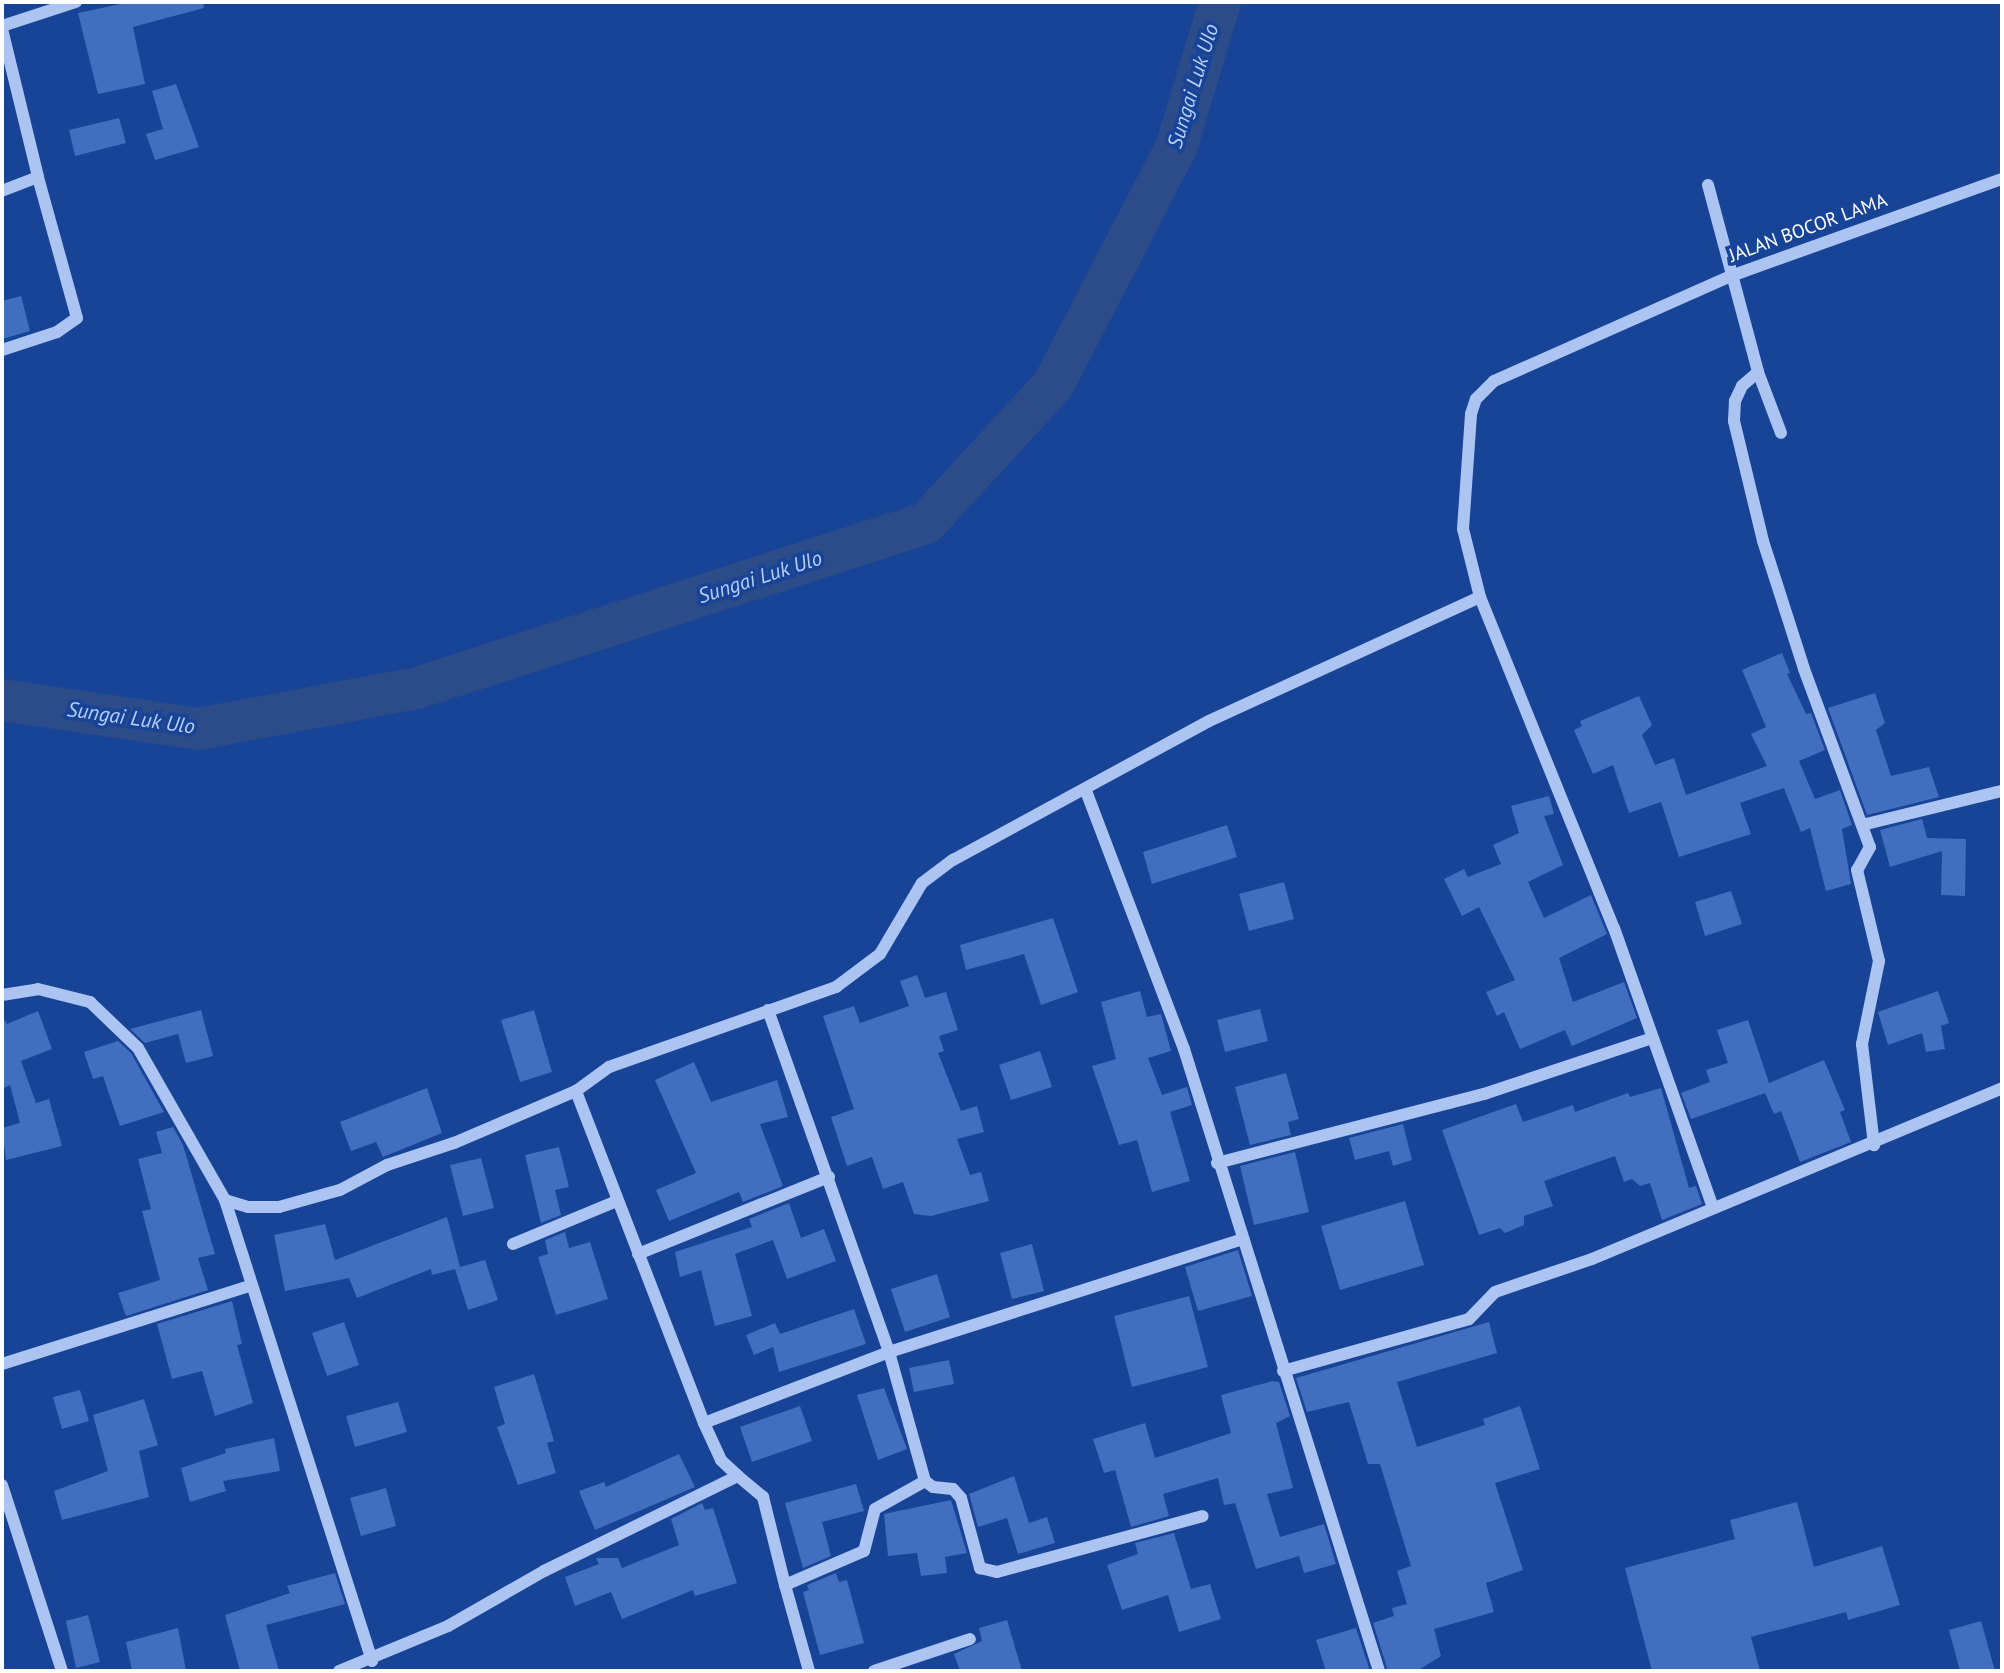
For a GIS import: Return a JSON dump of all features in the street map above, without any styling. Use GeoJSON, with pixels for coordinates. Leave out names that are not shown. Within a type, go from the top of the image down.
{"type":"FeatureCollection","features":[{"type":"Feature","properties":{"kind":"street"},"geometry":{"type":"LineString","coordinates":[[2,350],[57,332],[77,318],[38,177],[2,28],[76,2]]}},
{"type":"Feature","properties":{"kind":"street"},"geometry":{"type":"LineString","coordinates":[[2,191],[38,177]]}},
{"type":"Feature","properties":{"kind":"street","name":"JALAN BOCOR LAMA"},"geometry":{"type":"LineString","coordinates":[[1713,1208],[1614,928],[1480,597],[1463,529],[1471,414],[1476,399],[1493,381],[1629,319],[1731,276],[2002,178]]}},
{"type":"Feature","properties":{"kind":"street"},"geometry":{"type":"LineString","coordinates":[[1708,185],[1758,372],[1781,433]]}},
{"type":"Feature","properties":{"kind":"street"},"geometry":{"type":"LineString","coordinates":[[1758,372],[1742,386],[1734,421],[1763,541],[1870,847],[1857,870],[1879,961],[1862,1044],[1874,1145]]}},
{"type":"Feature","properties":{"kind":"street"},"geometry":{"type":"LineString","coordinates":[[225,1200],[248,1207],[279,1208],[326,1194],[387,1165],[454,1143],[576,1091],[609,1067],[836,987],[880,954],[922,883],[953,860],[1086,791],[1209,721],[1480,597]]}},
{"type":"Feature","properties":{"kind":"street"},"geometry":{"type":"LineString","coordinates":[[1086,791],[1173,1016],[1283,1371],[1319,1469],[1379,1671]]}},
{"type":"Feature","properties":{"kind":"street"},"geometry":{"type":"LineString","coordinates":[[1862,825],[2002,791]]}},
{"type":"Feature","properties":{"kind":"street"},"geometry":{"type":"LineString","coordinates":[[2,995],[38,989],[90,1002],[138,1048],[225,1200],[249,1286],[372,1661]]}},
{"type":"Feature","properties":{"kind":"street"},"geometry":{"type":"LineString","coordinates":[[768,1010],[829,1177],[888,1352],[925,1481],[933,1487],[953,1489],[961,1497],[974,1560],[986,1571],[997,1572],[1203,1516]]}},
{"type":"Feature","properties":{"kind":"street"},"geometry":{"type":"LineString","coordinates":[[1217,1163],[1484,1094],[1652,1038]]}},
{"type":"Feature","properties":{"kind":"street"},"geometry":{"type":"LineString","coordinates":[[1283,1371],[1469,1319],[1495,1292],[1592,1259],[1874,1145],[2002,1088]]}},
{"type":"Feature","properties":{"kind":"street"},"geometry":{"type":"LineString","coordinates":[[576,1091],[704,1423],[721,1460],[763,1497],[809,1671]]}},
{"type":"Feature","properties":{"kind":"street"},"geometry":{"type":"LineString","coordinates":[[638,1254],[829,1177]]}},
{"type":"Feature","properties":{"kind":"street"},"geometry":{"type":"LineString","coordinates":[[513,1244],[617,1201]]}},
{"type":"Feature","properties":{"kind":"street"},"geometry":{"type":"LineString","coordinates":[[704,1423],[888,1352],[1243,1239]]}},
{"type":"Feature","properties":{"kind":"street"},"geometry":{"type":"LineString","coordinates":[[2,1364],[249,1286]]}},
{"type":"Feature","properties":{"kind":"street"},"geometry":{"type":"LineString","coordinates":[[339,1671],[372,1661],[738,1476]]}},
{"type":"Feature","properties":{"kind":"street"},"geometry":{"type":"LineString","coordinates":[[785,1585],[864,1551],[875,1509],[925,1481]]}},
{"type":"Feature","properties":{"kind":"street"},"geometry":{"type":"LineString","coordinates":[[2,1485],[62,1671]]}},
{"type":"Feature","properties":{"kind":"street"},"geometry":{"type":"LineString","coordinates":[[874,1671],[970,1639]]}},
{"type":"Feature","properties":{"kind":"building"},"geometry":{"type":"Polygon","coordinates":[[[130,2],[203,2],[204,8],[133,27],[145,84],[98,94],[78,13],[130,2]]]}},
{"type":"Feature","properties":{"kind":"building"},"geometry":{"type":"Polygon","coordinates":[[[176,84],[199,147],[155,160],[146,134],[163,129],[152,91],[176,84]]]}},
{"type":"Feature","properties":{"kind":"building"},"geometry":{"type":"Polygon","coordinates":[[[119,118],[126,143],[75,156],[69,130],[119,118]]]}},
{"type":"Feature","properties":{"kind":"building"},"geometry":{"type":"Polygon","coordinates":[[[21,296],[30,331],[2,339],[2,301],[21,296]]]}},
{"type":"Feature","properties":{"kind":"building"},"geometry":{"type":"Polygon","coordinates":[[[1782,653],[1790,673],[1787,674],[1806,714],[1811,713],[1825,750],[1799,761],[1815,799],[1840,790],[1852,825],[1842,829],[1851,884],[1826,891],[1810,828],[1801,832],[1784,788],[1740,803],[1751,834],[1679,857],[1661,802],[1629,813],[1613,765],[1593,774],[1574,730],[1582,726],[1580,721],[1639,696],[1652,725],[1642,735],[1655,765],[1674,758],[1686,795],[1767,766],[1751,734],[1766,727],[1742,670],[1782,653]]]}},
{"type":"Feature","properties":{"kind":"building"},"geometry":{"type":"Polygon","coordinates":[[[1875,693],[1885,723],[1876,730],[1891,776],[1929,767],[1939,797],[1867,815],[1828,708],[1875,693]]]}},
{"type":"Feature","properties":{"kind":"building"},"geometry":{"type":"Polygon","coordinates":[[[1549,796],[1554,814],[1544,816],[1563,865],[1528,882],[1544,918],[1591,895],[1607,934],[1559,958],[1573,1002],[1624,982],[1637,1018],[1572,1046],[1565,1030],[1520,1049],[1504,1012],[1497,1016],[1486,992],[1515,980],[1479,907],[1462,916],[1444,879],[1464,869],[1468,877],[1501,864],[1493,845],[1519,833],[1511,806],[1549,796]]]}},
{"type":"Feature","properties":{"kind":"building"},"geometry":{"type":"Polygon","coordinates":[[[1922,819],[1927,838],[1966,839],[1965,896],[1941,895],[1942,851],[1890,867],[1880,830],[1922,819]]]}},
{"type":"Feature","properties":{"kind":"building"},"geometry":{"type":"Polygon","coordinates":[[[1227,825],[1237,857],[1152,884],[1143,852],[1227,825]]]}},
{"type":"Feature","properties":{"kind":"building"},"geometry":{"type":"Polygon","coordinates":[[[1284,882],[1294,919],[1249,931],[1239,894],[1284,882]]]}},
{"type":"Feature","properties":{"kind":"building"},"geometry":{"type":"Polygon","coordinates":[[[1731,891],[1742,924],[1705,936],[1695,902],[1731,891]]]}},
{"type":"Feature","properties":{"kind":"building"},"geometry":{"type":"Polygon","coordinates":[[[1053,918],[1078,992],[1041,1005],[1024,954],[966,970],[960,945],[1053,918]]]}},
{"type":"Feature","properties":{"kind":"building"},"geometry":{"type":"Polygon","coordinates":[[[917,975],[925,998],[946,992],[958,1030],[939,1036],[944,1051],[938,1053],[961,1111],[977,1106],[984,1132],[957,1139],[970,1175],[981,1172],[989,1201],[931,1216],[914,1214],[903,1182],[883,1189],[872,1157],[847,1166],[831,1117],[854,1109],[823,1016],[854,1006],[860,1023],[909,1006],[900,981],[917,975]]]}},
{"type":"Feature","properties":{"kind":"building"},"geometry":{"type":"Polygon","coordinates":[[[1140,991],[1147,1017],[1161,1014],[1171,1051],[1148,1058],[1162,1095],[1187,1087],[1192,1105],[1170,1112],[1190,1181],[1152,1192],[1137,1140],[1119,1145],[1092,1066],[1116,1059],[1101,1002],[1140,991]]]}},
{"type":"Feature","properties":{"kind":"building"},"geometry":{"type":"Polygon","coordinates":[[[1938,991],[1949,1023],[1941,1026],[1945,1049],[1926,1052],[1922,1033],[1888,1045],[1878,1012],[1938,991]]]}},
{"type":"Feature","properties":{"kind":"building"},"geometry":{"type":"Polygon","coordinates":[[[1260,1009],[1268,1041],[1225,1052],[1217,1020],[1260,1009]]]}},
{"type":"Feature","properties":{"kind":"building"},"geometry":{"type":"Polygon","coordinates":[[[201,1010],[213,1056],[186,1063],[178,1034],[145,1043],[130,1029],[201,1010]]]}},
{"type":"Feature","properties":{"kind":"building"},"geometry":{"type":"Polygon","coordinates":[[[534,1010],[552,1072],[520,1082],[501,1020],[534,1010]]]}},
{"type":"Feature","properties":{"kind":"building"},"geometry":{"type":"Polygon","coordinates":[[[38,1011],[52,1049],[21,1061],[36,1103],[49,1099],[62,1146],[6,1160],[2,1128],[20,1123],[10,1085],[2,1089],[2,1016],[7,1024],[38,1011]]]}},
{"type":"Feature","properties":{"kind":"building"},"geometry":{"type":"Polygon","coordinates":[[[1748,1020],[1769,1083],[1824,1060],[1845,1110],[1840,1112],[1851,1142],[1800,1162],[1781,1111],[1774,1114],[1765,1093],[1691,1119],[1681,1093],[1710,1082],[1706,1070],[1728,1063],[1717,1030],[1748,1020]]]}},
{"type":"Feature","properties":{"kind":"building"},"geometry":{"type":"Polygon","coordinates":[[[118,1041],[131,1053],[164,1112],[120,1126],[103,1076],[93,1079],[84,1052],[118,1041]]]}},
{"type":"Feature","properties":{"kind":"building"},"geometry":{"type":"Polygon","coordinates":[[[1040,1051],[1052,1087],[1011,1100],[999,1065],[1040,1051]]]}},
{"type":"Feature","properties":{"kind":"building"},"geometry":{"type":"Polygon","coordinates":[[[694,1062],[711,1102],[777,1080],[788,1117],[760,1124],[783,1186],[743,1202],[739,1192],[669,1221],[656,1190],[696,1173],[655,1080],[694,1062]]]}},
{"type":"Feature","properties":{"kind":"building"},"geometry":{"type":"Polygon","coordinates":[[[1286,1073],[1299,1119],[1288,1122],[1291,1135],[1250,1145],[1235,1087],[1286,1073]]]}},
{"type":"Feature","properties":{"kind":"building"},"geometry":{"type":"Polygon","coordinates":[[[427,1088],[442,1133],[383,1157],[376,1142],[351,1151],[340,1122],[427,1088]]]}},
{"type":"Feature","properties":{"kind":"building"},"geometry":{"type":"Polygon","coordinates":[[[1661,1088],[1689,1188],[1696,1186],[1702,1204],[1662,1220],[1650,1183],[1640,1186],[1632,1179],[1624,1182],[1615,1156],[1544,1181],[1553,1206],[1524,1216],[1524,1225],[1505,1233],[1500,1228],[1479,1235],[1442,1130],[1516,1104],[1523,1122],[1573,1105],[1575,1112],[1628,1093],[1630,1097],[1661,1088]]]}},
{"type":"Feature","properties":{"kind":"building"},"geometry":{"type":"Polygon","coordinates":[[[1403,1124],[1412,1160],[1393,1166],[1389,1151],[1355,1160],[1349,1138],[1403,1124]]]}},
{"type":"Feature","properties":{"kind":"building"},"geometry":{"type":"Polygon","coordinates":[[[173,1127],[183,1145],[215,1254],[198,1258],[208,1290],[126,1316],[118,1293],[160,1280],[142,1211],[151,1209],[138,1159],[162,1153],[156,1132],[173,1127]]]}},
{"type":"Feature","properties":{"kind":"building"},"geometry":{"type":"Polygon","coordinates":[[[559,1147],[569,1187],[555,1190],[561,1215],[541,1223],[525,1155],[559,1147]]]}},
{"type":"Feature","properties":{"kind":"building"},"geometry":{"type":"Polygon","coordinates":[[[1295,1152],[1309,1212],[1254,1225],[1240,1166],[1295,1152]]]}},
{"type":"Feature","properties":{"kind":"building"},"geometry":{"type":"Polygon","coordinates":[[[481,1158],[494,1208],[463,1216],[450,1165],[481,1158]]]}},
{"type":"Feature","properties":{"kind":"building"},"geometry":{"type":"Polygon","coordinates":[[[1405,1201],[1424,1265],[1340,1290],[1321,1226],[1405,1201]]]}},
{"type":"Feature","properties":{"kind":"building"},"geometry":{"type":"Polygon","coordinates":[[[789,1203],[801,1238],[824,1229],[836,1261],[787,1279],[773,1240],[735,1254],[752,1316],[715,1326],[701,1270],[680,1277],[675,1252],[752,1227],[749,1219],[789,1203]]]}},
{"type":"Feature","properties":{"kind":"building"},"geometry":{"type":"Polygon","coordinates":[[[447,1217],[460,1267],[485,1260],[498,1300],[468,1310],[455,1269],[432,1275],[431,1269],[357,1298],[349,1278],[285,1291],[274,1235],[325,1224],[335,1260],[447,1217]]]}},
{"type":"Feature","properties":{"kind":"building"},"geometry":{"type":"Polygon","coordinates":[[[565,1232],[569,1248],[590,1242],[608,1299],[556,1315],[538,1257],[548,1254],[545,1240],[565,1232]]]}},
{"type":"Feature","properties":{"kind":"building"},"geometry":{"type":"Polygon","coordinates":[[[1032,1244],[1044,1291],[1012,1299],[1000,1253],[1032,1244]]]}},
{"type":"Feature","properties":{"kind":"building"},"geometry":{"type":"Polygon","coordinates":[[[1238,1250],[1252,1296],[1198,1311],[1185,1267],[1238,1250]]]}},
{"type":"Feature","properties":{"kind":"building"},"geometry":{"type":"Polygon","coordinates":[[[937,1274],[950,1317],[905,1332],[891,1289],[937,1274]]]}},
{"type":"Feature","properties":{"kind":"building"},"geometry":{"type":"Polygon","coordinates":[[[1189,1296],[1208,1367],[1132,1387],[1114,1316],[1189,1296]]]}},
{"type":"Feature","properties":{"kind":"building"},"geometry":{"type":"Polygon","coordinates":[[[232,1301],[242,1344],[237,1345],[253,1403],[215,1416],[202,1371],[172,1379],[157,1324],[232,1301]]]}},
{"type":"Feature","properties":{"kind":"building"},"geometry":{"type":"Polygon","coordinates":[[[854,1309],[866,1344],[779,1372],[773,1347],[754,1355],[746,1335],[775,1323],[780,1334],[854,1309]]]}},
{"type":"Feature","properties":{"kind":"building"},"geometry":{"type":"Polygon","coordinates":[[[344,1322],[359,1365],[327,1376],[312,1333],[344,1322]]]}},
{"type":"Feature","properties":{"kind":"building"},"geometry":{"type":"Polygon","coordinates":[[[1489,1322],[1497,1353],[1397,1382],[1417,1447],[1485,1425],[1483,1419],[1520,1406],[1540,1469],[1495,1483],[1523,1570],[1486,1583],[1494,1612],[1434,1629],[1441,1656],[1417,1671],[1388,1671],[1373,1623],[1394,1616],[1392,1608],[1407,1604],[1397,1571],[1411,1566],[1380,1464],[1368,1464],[1349,1402],[1307,1412],[1296,1378],[1489,1322]]]}},
{"type":"Feature","properties":{"kind":"building"},"geometry":{"type":"Polygon","coordinates":[[[949,1360],[954,1384],[914,1392],[909,1368],[949,1360]]]}},
{"type":"Feature","properties":{"kind":"building"},"geometry":{"type":"Polygon","coordinates":[[[534,1374],[554,1441],[547,1443],[556,1473],[518,1485],[497,1427],[505,1424],[494,1387],[534,1374]]]}},
{"type":"Feature","properties":{"kind":"building"},"geometry":{"type":"Polygon","coordinates":[[[1273,1381],[1279,1382],[1290,1416],[1276,1423],[1293,1488],[1267,1494],[1280,1537],[1324,1524],[1336,1564],[1304,1573],[1299,1556],[1256,1569],[1235,1503],[1224,1505],[1218,1478],[1163,1494],[1169,1516],[1131,1527],[1115,1470],[1104,1473],[1093,1439],[1145,1423],[1155,1458],[1231,1433],[1221,1395],[1273,1381]]]}},
{"type":"Feature","properties":{"kind":"building"},"geometry":{"type":"Polygon","coordinates":[[[884,1388],[907,1449],[878,1460],[857,1395],[884,1388]]]}},
{"type":"Feature","properties":{"kind":"building"},"geometry":{"type":"Polygon","coordinates":[[[80,1390],[89,1421],[62,1429],[53,1397],[80,1390]]]}},
{"type":"Feature","properties":{"kind":"building"},"geometry":{"type":"Polygon","coordinates":[[[144,1399],[158,1445],[139,1451],[149,1497],[62,1520],[54,1491],[108,1471],[93,1415],[144,1399]]]}},
{"type":"Feature","properties":{"kind":"building"},"geometry":{"type":"Polygon","coordinates":[[[398,1402],[407,1432],[355,1447],[346,1416],[398,1402]]]}},
{"type":"Feature","properties":{"kind":"building"},"geometry":{"type":"Polygon","coordinates":[[[800,1406],[812,1441],[752,1462],[740,1427],[800,1406]]]}},
{"type":"Feature","properties":{"kind":"building"},"geometry":{"type":"Polygon","coordinates":[[[274,1438],[280,1471],[223,1481],[226,1491],[190,1502],[181,1468],[226,1453],[225,1449],[274,1438]]]}},
{"type":"Feature","properties":{"kind":"building"},"geometry":{"type":"Polygon","coordinates":[[[679,1454],[695,1487],[595,1530],[579,1491],[604,1482],[606,1487],[679,1454]]]}},
{"type":"Feature","properties":{"kind":"building"},"geometry":{"type":"Polygon","coordinates":[[[1014,1476],[1029,1523],[1047,1517],[1055,1543],[1018,1554],[1007,1518],[978,1527],[969,1494],[1014,1476]]]}},
{"type":"Feature","properties":{"kind":"building"},"geometry":{"type":"Polygon","coordinates":[[[856,1484],[864,1511],[822,1522],[831,1556],[803,1568],[785,1503],[856,1484]]]}},
{"type":"Feature","properties":{"kind":"building"},"geometry":{"type":"Polygon","coordinates":[[[386,1488],[396,1526],[361,1536],[350,1498],[386,1488]]]}},
{"type":"Feature","properties":{"kind":"building"},"geometry":{"type":"Polygon","coordinates":[[[951,1500],[967,1553],[945,1557],[947,1573],[921,1576],[917,1553],[888,1556],[884,1514],[951,1500]]]}},
{"type":"Feature","properties":{"kind":"building"},"geometry":{"type":"Polygon","coordinates":[[[1797,1502],[1814,1567],[1882,1546],[1900,1605],[1848,1620],[1846,1612],[1751,1637],[1760,1671],[1652,1671],[1625,1568],[1735,1539],[1730,1520],[1797,1502]]]}},
{"type":"Feature","properties":{"kind":"building"},"geometry":{"type":"Polygon","coordinates":[[[702,1503],[705,1510],[713,1508],[737,1583],[695,1596],[693,1590],[622,1619],[611,1592],[575,1606],[565,1577],[599,1564],[596,1558],[618,1558],[622,1568],[679,1545],[671,1519],[702,1503]]]}},
{"type":"Feature","properties":{"kind":"building"},"geometry":{"type":"Polygon","coordinates":[[[1174,1533],[1191,1589],[1210,1584],[1221,1619],[1179,1632],[1168,1595],[1122,1610],[1107,1565],[1138,1554],[1135,1543],[1174,1533]]]}},
{"type":"Feature","properties":{"kind":"building"},"geometry":{"type":"Polygon","coordinates":[[[335,1573],[345,1604],[266,1625],[279,1671],[240,1671],[225,1615],[290,1593],[287,1586],[335,1573]]]}},
{"type":"Feature","properties":{"kind":"building"},"geometry":{"type":"Polygon","coordinates":[[[836,1573],[839,1582],[847,1580],[864,1643],[820,1655],[803,1592],[809,1590],[807,1585],[836,1573]]]}},
{"type":"Feature","properties":{"kind":"building"},"geometry":{"type":"Polygon","coordinates":[[[88,1615],[100,1662],[76,1668],[66,1621],[88,1615]]]}},
{"type":"Feature","properties":{"kind":"building"},"geometry":{"type":"Polygon","coordinates":[[[1007,1620],[1022,1671],[960,1671],[954,1654],[982,1641],[979,1628],[1007,1620]]]}},
{"type":"Feature","properties":{"kind":"building"},"geometry":{"type":"Polygon","coordinates":[[[1981,1621],[1995,1671],[1960,1671],[1949,1630],[1981,1621]]]}},
{"type":"Feature","properties":{"kind":"building"},"geometry":{"type":"Polygon","coordinates":[[[178,1628],[186,1671],[132,1671],[126,1642],[178,1628]]]}},
{"type":"Feature","properties":{"kind":"building"},"geometry":{"type":"Polygon","coordinates":[[[1356,1628],[1370,1671],[1326,1671],[1316,1640],[1356,1628]]]}},
{"type":"Feature","properties":{"kind":"waterway","name":"Sungai Luk Ulo"},"geometry":{"type":"LineString","coordinates":[[2,700],[199,729],[417,688],[926,523],[1053,385],[1176,148],[1220,2]]}}]}
